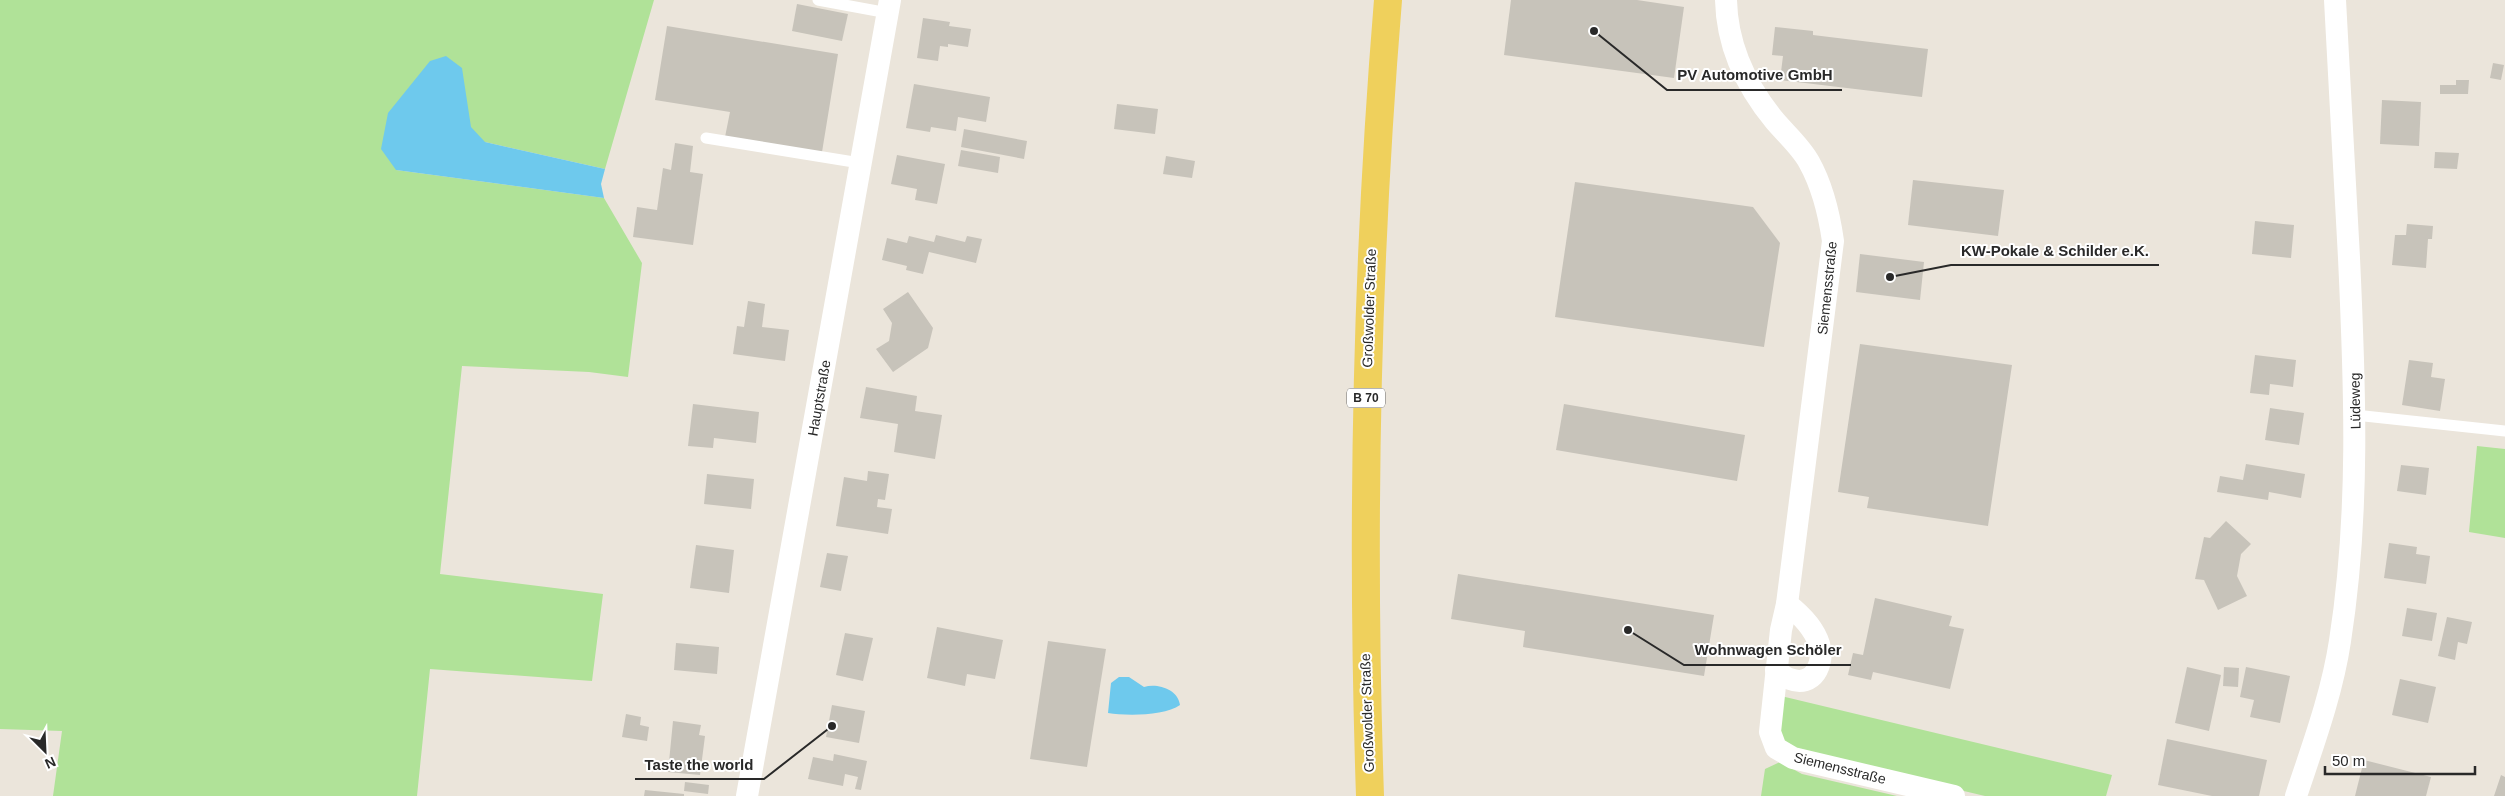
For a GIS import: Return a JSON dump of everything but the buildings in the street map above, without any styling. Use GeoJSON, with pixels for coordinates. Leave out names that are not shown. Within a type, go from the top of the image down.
{"type":"FeatureCollection","features":[{"type":"Feature","properties":{"kind":"main road","name":"Großwolder Straße"},"geometry":{"type":"LineString","coordinates":[[1370,796],[1364,634],[1365,414],[1373,205],[1388,0]]}},
{"type":"Feature","properties":{"kind":"street","name":"Siemensstraße"},"geometry":{"type":"LineString","coordinates":[[1726,0],[1726,23],[1740,67],[1758,101],[1809,160],[1827,202],[1833,242],[1787,604],[1780,630],[1770,732],[1776,748],[1793,758],[1954,796]]}},
{"type":"Feature","properties":{"kind":"street","name":"Lüdeweg"},"geometry":{"type":"LineString","coordinates":[[2296,796],[2325,708],[2340,643],[2352,558],[2356,475],[2355,415],[2335,0]]}},
{"type":"Feature","properties":{"kind":"street","name":"Hauptstraße"},"geometry":{"type":"LineString","coordinates":[[747,796],[889,7]]}},
{"type":"Feature","properties":{"kind":"street"},"geometry":{"type":"LineString","coordinates":[[1776,670],[1789,679],[1804,681],[1816,674],[1821,663],[1819,644],[1808,624],[1787,604]]}},
{"type":"Feature","properties":{"kind":"lane"},"geometry":{"type":"LineString","coordinates":[[818,0],[889,7]]}},
{"type":"Feature","properties":{"kind":"lane"},"geometry":{"type":"LineString","coordinates":[[706,138],[860,163]]}},
{"type":"Feature","properties":{"kind":"lane"},"geometry":{"type":"LineString","coordinates":[[2355,415],[2505,431]]}},
{"type":"Feature","properties":{"kind":"green space"},"geometry":{"type":"Polygon","coordinates":[[[0,0],[654,0],[605,169],[485,142],[396,170],[604,198],[642,263],[628,377],[589,372],[462,366],[440,574],[603,594],[592,681],[430,669],[417,796],[53,796],[62,731],[0,729],[0,0]]]}},
{"type":"Feature","properties":{"kind":"green space"},"geometry":{"type":"Polygon","coordinates":[[[2477,446],[2505,449],[2505,538],[2469,532],[2477,446]]]}},
{"type":"Feature","properties":{"kind":"green space"},"geometry":{"type":"Polygon","coordinates":[[[1781,696],[2112,775],[2106,796],[1985,796],[1791,750],[1781,739],[1781,696]]]}},
{"type":"Feature","properties":{"kind":"green space"},"geometry":{"type":"Polygon","coordinates":[[[1780,762],[1802,774],[1897,796],[1761,796],[1765,769],[1780,762]]]}},
{"type":"Feature","properties":{"kind":"water"},"geometry":{"type":"Polygon","coordinates":[[[446,56],[462,68],[471,127],[485,142],[605,169],[601,184],[604,198],[396,170],[381,149],[388,113],[430,61],[446,56]]]}},
{"type":"Feature","properties":{"kind":"water"},"geometry":{"type":"Polygon","coordinates":[[[1119,677],[1129,677],[1144,687],[1166,688],[1175,695],[1180,705],[1173,709],[1155,713],[1125,715],[1108,713],[1111,683],[1119,677]]]}},
{"type":"Feature","properties":{"kind":"place","name":"PV Automotive GmbH"},"geometry":{"type":"Point","coordinates":[1594,31]}},
{"type":"Feature","properties":{"kind":"place","name":"KW-Pokale & Schilder e.K."},"geometry":{"type":"Point","coordinates":[1890,277]}},
{"type":"Feature","properties":{"kind":"place","name":"Wohnwagen Schöler"},"geometry":{"type":"Point","coordinates":[1628,630]}},
{"type":"Feature","properties":{"kind":"place","name":"Taste the world"},"geometry":{"type":"Point","coordinates":[832,726]}}]}
